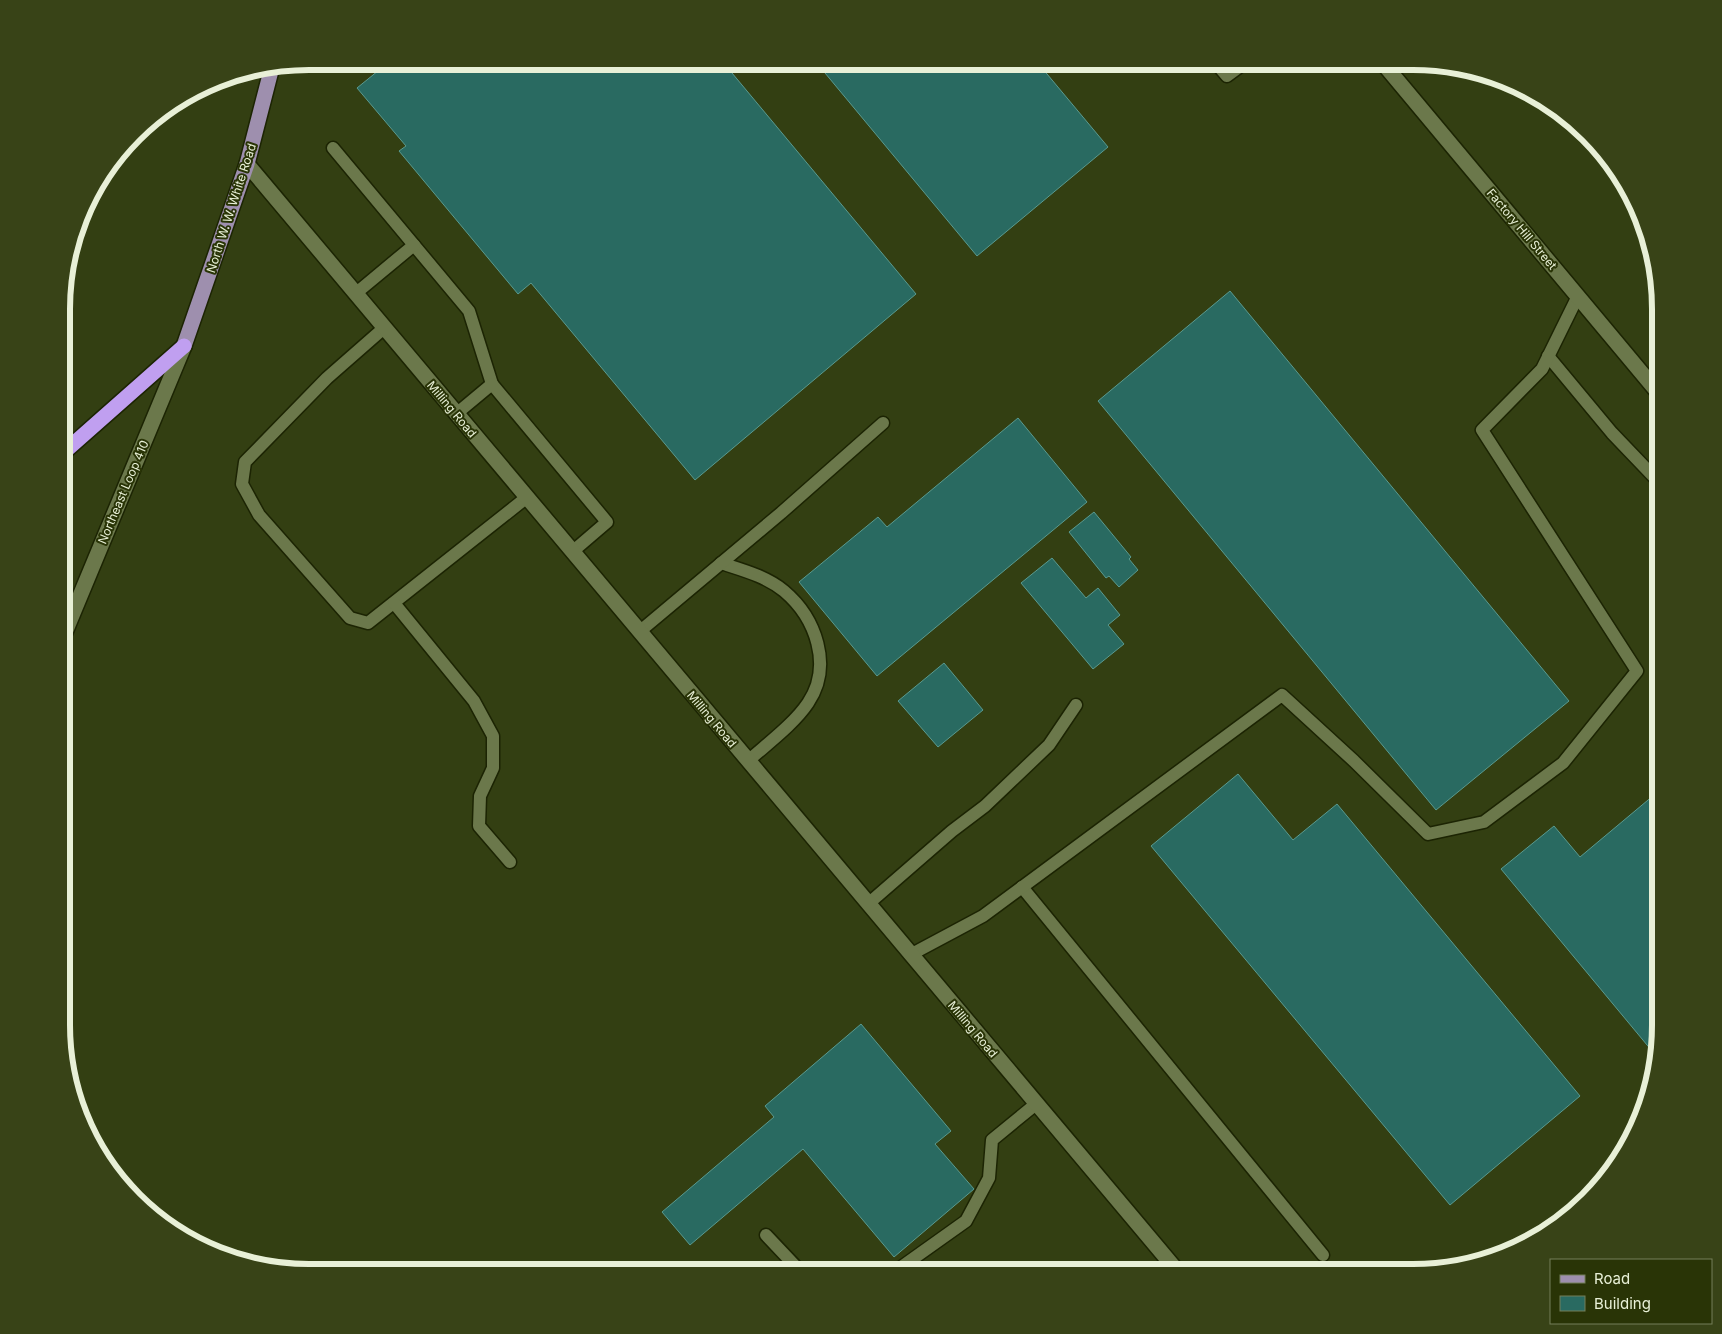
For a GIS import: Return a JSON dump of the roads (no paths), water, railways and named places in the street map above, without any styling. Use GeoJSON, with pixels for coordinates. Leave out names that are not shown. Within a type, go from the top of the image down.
{"type":"FeatureCollection","features":[{"type":"Feature","properties":{"kind":"highway"},"geometry":{"type":"LineString","coordinates":[[70,447],[184,346]]}},
{"type":"Feature","properties":{"kind":"main road","name":"North W. W. White Road"},"geometry":{"type":"LineString","coordinates":[[184,346],[247,164],[270,73]]}},
{"type":"Feature","properties":{"kind":"street","name":"Factory Hill Street"},"geometry":{"type":"LineString","coordinates":[[1389,70],[1652,385]]}},
{"type":"Feature","properties":{"kind":"street","name":"Milling Road"},"geometry":{"type":"LineString","coordinates":[[247,164],[1171,1264]]}},
{"type":"Feature","properties":{"kind":"street","name":"Northeast Loop 410"},"geometry":{"type":"LineString","coordinates":[[70,620],[184,346]]}},
{"type":"Feature","properties":{"kind":"lane"},"geometry":{"type":"LineString","coordinates":[[1222,70],[1227,76],[1235,70]]}},
{"type":"Feature","properties":{"kind":"lane"},"geometry":{"type":"LineString","coordinates":[[333,148],[469,311],[492,384],[607,522],[572,552]]}},
{"type":"Feature","properties":{"kind":"lane"},"geometry":{"type":"LineString","coordinates":[[355,294],[414,245]]}},
{"type":"Feature","properties":{"kind":"lane"},"geometry":{"type":"LineString","coordinates":[[910,955],[983,916],[1282,695],[1354,761],[1428,834],[1484,822],[1563,764],[1637,671],[1482,430],[1542,369],[1578,296]]}},
{"type":"Feature","properties":{"kind":"lane"},"geometry":{"type":"LineString","coordinates":[[384,328],[326,378],[245,462],[242,484],[259,515],[350,618],[368,623],[526,498]]}},
{"type":"Feature","properties":{"kind":"lane"},"geometry":{"type":"LineString","coordinates":[[1548,356],[1612,433],[1652,475]]}},
{"type":"Feature","properties":{"kind":"lane"},"geometry":{"type":"LineString","coordinates":[[456,414],[492,384]]}},
{"type":"Feature","properties":{"kind":"lane"},"geometry":{"type":"LineString","coordinates":[[640,632],[781,513],[883,423]]}},
{"type":"Feature","properties":{"kind":"lane"},"geometry":{"type":"LineString","coordinates":[[721,563],[760,576],[783,590],[802,610],[814,630],[819,649],[820,667],[816,688],[808,704],[748,761]]}},
{"type":"Feature","properties":{"kind":"lane"},"geometry":{"type":"LineString","coordinates":[[394,603],[474,701],[493,736],[493,768],[480,796],[479,826],[510,862]]}},
{"type":"Feature","properties":{"kind":"lane"},"geometry":{"type":"LineString","coordinates":[[868,904],[985,806],[1049,745],[1076,705]]}},
{"type":"Feature","properties":{"kind":"lane"},"geometry":{"type":"LineString","coordinates":[[1022,887],[1323,1256]]}},
{"type":"Feature","properties":{"kind":"lane"},"geometry":{"type":"LineString","coordinates":[[905,1264],[966,1221],[990,1178],[992,1140],[1036,1104]]}},
{"type":"Feature","properties":{"kind":"lane"},"geometry":{"type":"LineString","coordinates":[[766,1235],[793,1264]]}}]}
